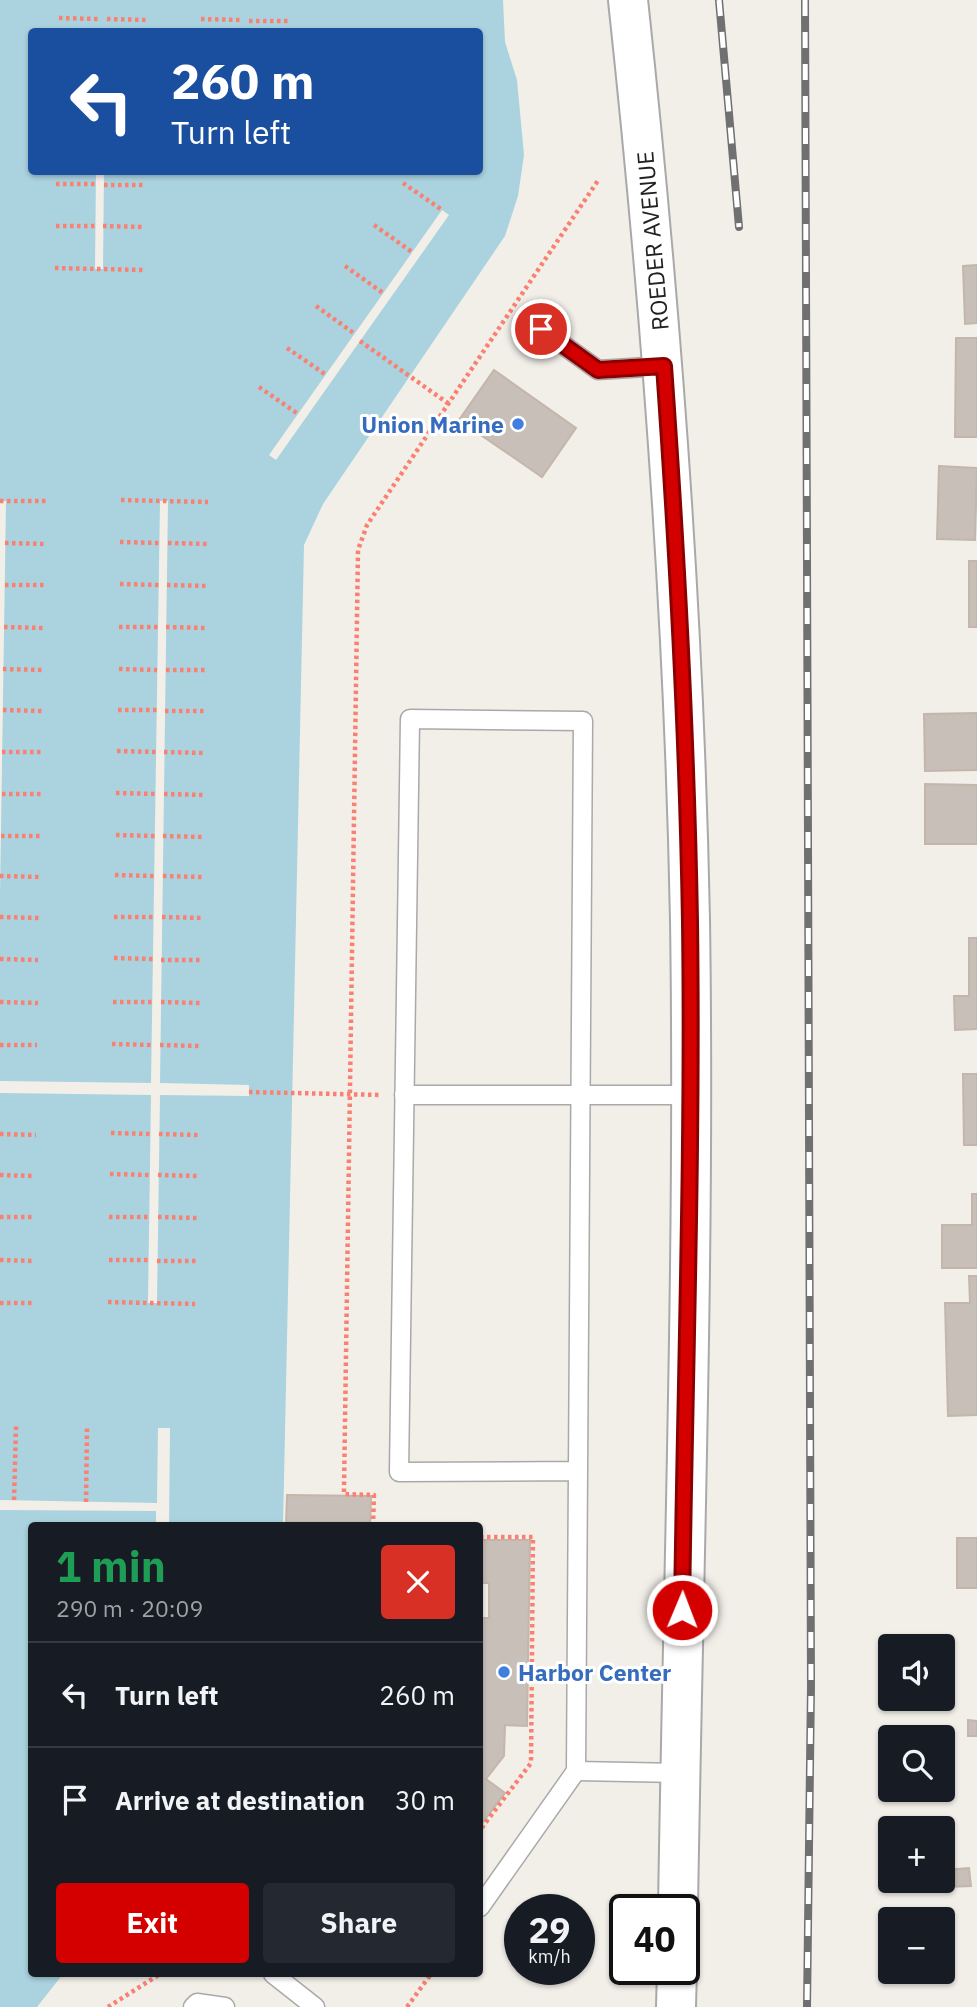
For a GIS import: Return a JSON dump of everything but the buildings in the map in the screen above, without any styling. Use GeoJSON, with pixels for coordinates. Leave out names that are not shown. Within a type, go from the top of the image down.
{"type":"FeatureCollection","features":[{"type":"Feature","properties":{"kind":"street","name":"ROEDER AVENUE"},"geometry":{"type":"LineString","coordinates":[[628,0],[664,366],[683,712],[691,1095],[678,1894]]}},
{"type":"Feature","properties":{"kind":"street"},"geometry":{"type":"LineString","coordinates":[[676,2007],[677,1985]]}},
{"type":"Feature","properties":{"kind":"lane"},"geometry":{"type":"LineString","coordinates":[[541,329],[598,370],[664,366]]}},
{"type":"Feature","properties":{"kind":"lane"},"geometry":{"type":"LineString","coordinates":[[483,1902],[576,1771],[578,1471],[580,1096],[583,721],[410,719],[399,1472],[578,1471]]}},
{"type":"Feature","properties":{"kind":"lane"},"geometry":{"type":"LineString","coordinates":[[404,1096],[691,1095]]}},
{"type":"Feature","properties":{"kind":"lane"},"geometry":{"type":"LineString","coordinates":[[576,1771],[680,1773]]}},
{"type":"Feature","properties":{"kind":"lane"},"geometry":{"type":"LineString","coordinates":[[277,1977],[315,2007]]}},
{"type":"Feature","properties":{"kind":"lane"},"geometry":{"type":"LineString","coordinates":[[193,2007],[197,2003],[225,2007]]}},
{"type":"Feature","properties":{"kind":"path"},"geometry":{"type":"LineString","coordinates":[[59,19],[98,19]]}},
{"type":"Feature","properties":{"kind":"path"},"geometry":{"type":"LineString","coordinates":[[107,19],[147,20]]}},
{"type":"Feature","properties":{"kind":"path"},"geometry":{"type":"LineString","coordinates":[[201,19],[241,20]]}},
{"type":"Feature","properties":{"kind":"path"},"geometry":{"type":"LineString","coordinates":[[249,20],[289,21]]}},
{"type":"Feature","properties":{"kind":"path"},"geometry":{"type":"LineString","coordinates":[[403,183],[442,210]]}},
{"type":"Feature","properties":{"kind":"path"},"geometry":{"type":"LineString","coordinates":[[56,184],[96,184]]}},
{"type":"Feature","properties":{"kind":"path"},"geometry":{"type":"LineString","coordinates":[[104,185],[145,185]]}},
{"type":"Feature","properties":{"kind":"path"},"geometry":{"type":"LineString","coordinates":[[374,225],[412,252]]}},
{"type":"Feature","properties":{"kind":"path"},"geometry":{"type":"LineString","coordinates":[[56,226],[95,226]]}},
{"type":"Feature","properties":{"kind":"path"},"geometry":{"type":"LineString","coordinates":[[103,226],[144,227]]}},
{"type":"Feature","properties":{"kind":"path"},"geometry":{"type":"LineString","coordinates":[[345,266],[383,293]]}},
{"type":"Feature","properties":{"kind":"path"},"geometry":{"type":"LineString","coordinates":[[55,268],[144,270]]}},
{"type":"Feature","properties":{"kind":"path"},"geometry":{"type":"LineString","coordinates":[[316,306],[355,334]]}},
{"type":"Feature","properties":{"kind":"path"},"geometry":{"type":"LineString","coordinates":[[360,341],[449,404]]}},
{"type":"Feature","properties":{"kind":"path"},"geometry":{"type":"LineString","coordinates":[[287,348],[326,375]]}},
{"type":"Feature","properties":{"kind":"path"},"geometry":{"type":"LineString","coordinates":[[259,387],[298,414]]}},
{"type":"Feature","properties":{"kind":"path"},"geometry":{"type":"LineString","coordinates":[[0,500],[46,501]]}},
{"type":"Feature","properties":{"kind":"path"},"geometry":{"type":"LineString","coordinates":[[121,500],[208,502]]}},
{"type":"Feature","properties":{"kind":"path"},"geometry":{"type":"LineString","coordinates":[[120,542],[159,543]]}},
{"type":"Feature","properties":{"kind":"path"},"geometry":{"type":"LineString","coordinates":[[5,543],[45,544]]}},
{"type":"Feature","properties":{"kind":"path"},"geometry":{"type":"LineString","coordinates":[[168,543],[208,544]]}},
{"type":"Feature","properties":{"kind":"path"},"geometry":{"type":"LineString","coordinates":[[120,584],[159,585]]}},
{"type":"Feature","properties":{"kind":"path"},"geometry":{"type":"LineString","coordinates":[[5,585],[45,585]]}},
{"type":"Feature","properties":{"kind":"path"},"geometry":{"type":"LineString","coordinates":[[167,585],[207,586]]}},
{"type":"Feature","properties":{"kind":"path"},"geometry":{"type":"LineString","coordinates":[[4,627],[44,628]]}},
{"type":"Feature","properties":{"kind":"path"},"geometry":{"type":"LineString","coordinates":[[119,627],[158,627]]}},
{"type":"Feature","properties":{"kind":"path"},"geometry":{"type":"LineString","coordinates":[[166,627],[206,628]]}},
{"type":"Feature","properties":{"kind":"path"},"geometry":{"type":"LineString","coordinates":[[3,669],[43,670]]}},
{"type":"Feature","properties":{"kind":"path"},"geometry":{"type":"LineString","coordinates":[[119,669],[158,670]]}},
{"type":"Feature","properties":{"kind":"path"},"geometry":{"type":"LineString","coordinates":[[166,670],[205,670]]}},
{"type":"Feature","properties":{"kind":"path"},"geometry":{"type":"LineString","coordinates":[[3,710],[42,711]]}},
{"type":"Feature","properties":{"kind":"path"},"geometry":{"type":"LineString","coordinates":[[118,710],[157,710]]}},
{"type":"Feature","properties":{"kind":"path"},"geometry":{"type":"LineString","coordinates":[[165,711],[205,711]]}},
{"type":"Feature","properties":{"kind":"path"},"geometry":{"type":"LineString","coordinates":[[117,751],[156,752]]}},
{"type":"Feature","properties":{"kind":"path"},"geometry":{"type":"LineString","coordinates":[[2,752],[42,752]]}},
{"type":"Feature","properties":{"kind":"path"},"geometry":{"type":"LineString","coordinates":[[164,752],[204,753]]}},
{"type":"Feature","properties":{"kind":"path"},"geometry":{"type":"LineString","coordinates":[[116,793],[156,794]]}},
{"type":"Feature","properties":{"kind":"path"},"geometry":{"type":"LineString","coordinates":[[2,794],[41,794]]}},
{"type":"Feature","properties":{"kind":"path"},"geometry":{"type":"LineString","coordinates":[[164,794],[204,795]]}},
{"type":"Feature","properties":{"kind":"path"},"geometry":{"type":"LineString","coordinates":[[116,835],[155,836]]}},
{"type":"Feature","properties":{"kind":"path"},"geometry":{"type":"LineString","coordinates":[[1,836],[40,836]]}},
{"type":"Feature","properties":{"kind":"path"},"geometry":{"type":"LineString","coordinates":[[163,836],[203,837]]}},
{"type":"Feature","properties":{"kind":"path"},"geometry":{"type":"LineString","coordinates":[[115,875],[155,876]]}},
{"type":"Feature","properties":{"kind":"path"},"geometry":{"type":"LineString","coordinates":[[0,876],[40,877]]}},
{"type":"Feature","properties":{"kind":"path"},"geometry":{"type":"LineString","coordinates":[[163,876],[202,877]]}},
{"type":"Feature","properties":{"kind":"path"},"geometry":{"type":"LineString","coordinates":[[114,916],[154,917]]}},
{"type":"Feature","properties":{"kind":"path"},"geometry":{"type":"LineString","coordinates":[[0,917],[39,918]]}},
{"type":"Feature","properties":{"kind":"path"},"geometry":{"type":"LineString","coordinates":[[162,917],[202,918]]}},
{"type":"Feature","properties":{"kind":"path"},"geometry":{"type":"LineString","coordinates":[[114,958],[153,959]]}},
{"type":"Feature","properties":{"kind":"path"},"geometry":{"type":"LineString","coordinates":[[0,959],[38,960]]}},
{"type":"Feature","properties":{"kind":"path"},"geometry":{"type":"LineString","coordinates":[[161,960],[201,960]]}},
{"type":"Feature","properties":{"kind":"path"},"geometry":{"type":"LineString","coordinates":[[0,1002],[38,1003]]}},
{"type":"Feature","properties":{"kind":"path"},"geometry":{"type":"LineString","coordinates":[[113,1002],[153,1002]]}},
{"type":"Feature","properties":{"kind":"path"},"geometry":{"type":"LineString","coordinates":[[161,1002],[200,1003]]}},
{"type":"Feature","properties":{"kind":"path"},"geometry":{"type":"LineString","coordinates":[[112,1044],[152,1045]]}},
{"type":"Feature","properties":{"kind":"path"},"geometry":{"type":"LineString","coordinates":[[0,1045],[37,1045]]}},
{"type":"Feature","properties":{"kind":"path"},"geometry":{"type":"LineString","coordinates":[[160,1045],[199,1046]]}},
{"type":"Feature","properties":{"kind":"path"},"geometry":{"type":"LineString","coordinates":[[249,1092],[349,1095]]}},
{"type":"Feature","properties":{"kind":"path"},"geometry":{"type":"LineString","coordinates":[[111,1133],[151,1134]]}},
{"type":"Feature","properties":{"kind":"path"},"geometry":{"type":"LineString","coordinates":[[0,1134],[36,1135]]}},
{"type":"Feature","properties":{"kind":"path"},"geometry":{"type":"LineString","coordinates":[[159,1134],[198,1135]]}},
{"type":"Feature","properties":{"kind":"path"},"geometry":{"type":"LineString","coordinates":[[110,1174],[150,1175]]}},
{"type":"Feature","properties":{"kind":"path"},"geometry":{"type":"LineString","coordinates":[[0,1175],[35,1176]]}},
{"type":"Feature","properties":{"kind":"path"},"geometry":{"type":"LineString","coordinates":[[158,1175],[197,1176]]}},
{"type":"Feature","properties":{"kind":"path"},"geometry":{"type":"LineString","coordinates":[[0,1217],[34,1217]]}},
{"type":"Feature","properties":{"kind":"path"},"geometry":{"type":"LineString","coordinates":[[109,1217],[149,1217]]}},
{"type":"Feature","properties":{"kind":"path"},"geometry":{"type":"LineString","coordinates":[[158,1217],[197,1218]]}},
{"type":"Feature","properties":{"kind":"path"},"geometry":{"type":"LineString","coordinates":[[109,1259],[149,1261]]}},
{"type":"Feature","properties":{"kind":"path"},"geometry":{"type":"LineString","coordinates":[[0,1260],[34,1261]]}},
{"type":"Feature","properties":{"kind":"path"},"geometry":{"type":"LineString","coordinates":[[157,1261],[196,1261]]}},
{"type":"Feature","properties":{"kind":"path"},"geometry":{"type":"LineString","coordinates":[[108,1302],[195,1304]]}},
{"type":"Feature","properties":{"kind":"path"},"geometry":{"type":"LineString","coordinates":[[0,1303],[33,1304]]}},
{"type":"Feature","properties":{"kind":"path"},"geometry":{"type":"LineString","coordinates":[[14,1500],[16,1426]]}},
{"type":"Feature","properties":{"kind":"path"},"geometry":{"type":"LineString","coordinates":[[86,1502],[88,1427]]}},
{"type":"Feature","properties":{"kind":"path"},"geometry":{"type":"LineString","coordinates":[[344,1489],[344,1494],[374,1494],[373,1522]]}},
{"type":"Feature","properties":{"kind":"path"},"geometry":{"type":"LineString","coordinates":[[483,1537],[533,1537],[531,1763],[483,1826]]}},
{"type":"Feature","properties":{"kind":"path"},"geometry":{"type":"LineString","coordinates":[[108,2007],[155,1977]]}},
{"type":"Feature","properties":{"kind":"path"},"geometry":{"type":"LineString","coordinates":[[407,2007],[429,1977]]}},
{"type":"Feature","properties":{"kind":"water"},"geometry":{"type":"Polygon","coordinates":[[[0,0],[503,0],[505,42],[517,80],[524,155],[518,196],[505,236],[323,504],[304,545],[283,1522],[28,1522],[28,1977],[61,1977],[37,2007],[0,2007],[0,0]]]}},
{"type":"Feature","properties":{"kind":"pier"},"geometry":{"type":"Polygon","coordinates":[[[96,175],[104,175],[103,269],[95,269],[96,175]]]}},
{"type":"Feature","properties":{"kind":"pier"},"geometry":{"type":"Polygon","coordinates":[[[442,210],[449,215],[276,460],[269,455],[442,210]]]}},
{"type":"Feature","properties":{"kind":"pier"},"geometry":{"type":"Polygon","coordinates":[[[0,501],[6,501],[0,894],[0,501]]]}},
{"type":"Feature","properties":{"kind":"pier"},"geometry":{"type":"Polygon","coordinates":[[[160,501],[168,501],[160,1083],[249,1085],[249,1096],[160,1095],[157,1303],[148,1303],[151,1095],[0,1093],[0,1081],[151,1083],[160,501]]]}},
{"type":"Feature","properties":{"kind":"pier"},"geometry":{"type":"Polygon","coordinates":[[[158,1428],[170,1428],[169,1522],[156,1522],[156,1511],[0,1510],[0,1500],[157,1503],[158,1428]]]}},
{"type":"Feature","properties":{"kind":"railway"},"geometry":{"type":"LineString","coordinates":[[719,0],[739,227]]}},
{"type":"Feature","properties":{"kind":"railway"},"geometry":{"type":"LineString","coordinates":[[805,0],[811,1685],[807,2007]]}},
{"type":"Feature","properties":{"kind":"place","name":"Union Marine"},"geometry":{"type":"Point","coordinates":[518,424]}},
{"type":"Feature","properties":{"kind":"place","name":"Harbor Center"},"geometry":{"type":"Point","coordinates":[504,1672]}},
{"type":"Feature","properties":{"kind":"route"},"geometry":{"type":"LineString","coordinates":[[541,329],[598,370],[664,366],[676,538],[690,919],[691,1095],[682,1610]]}}]}
